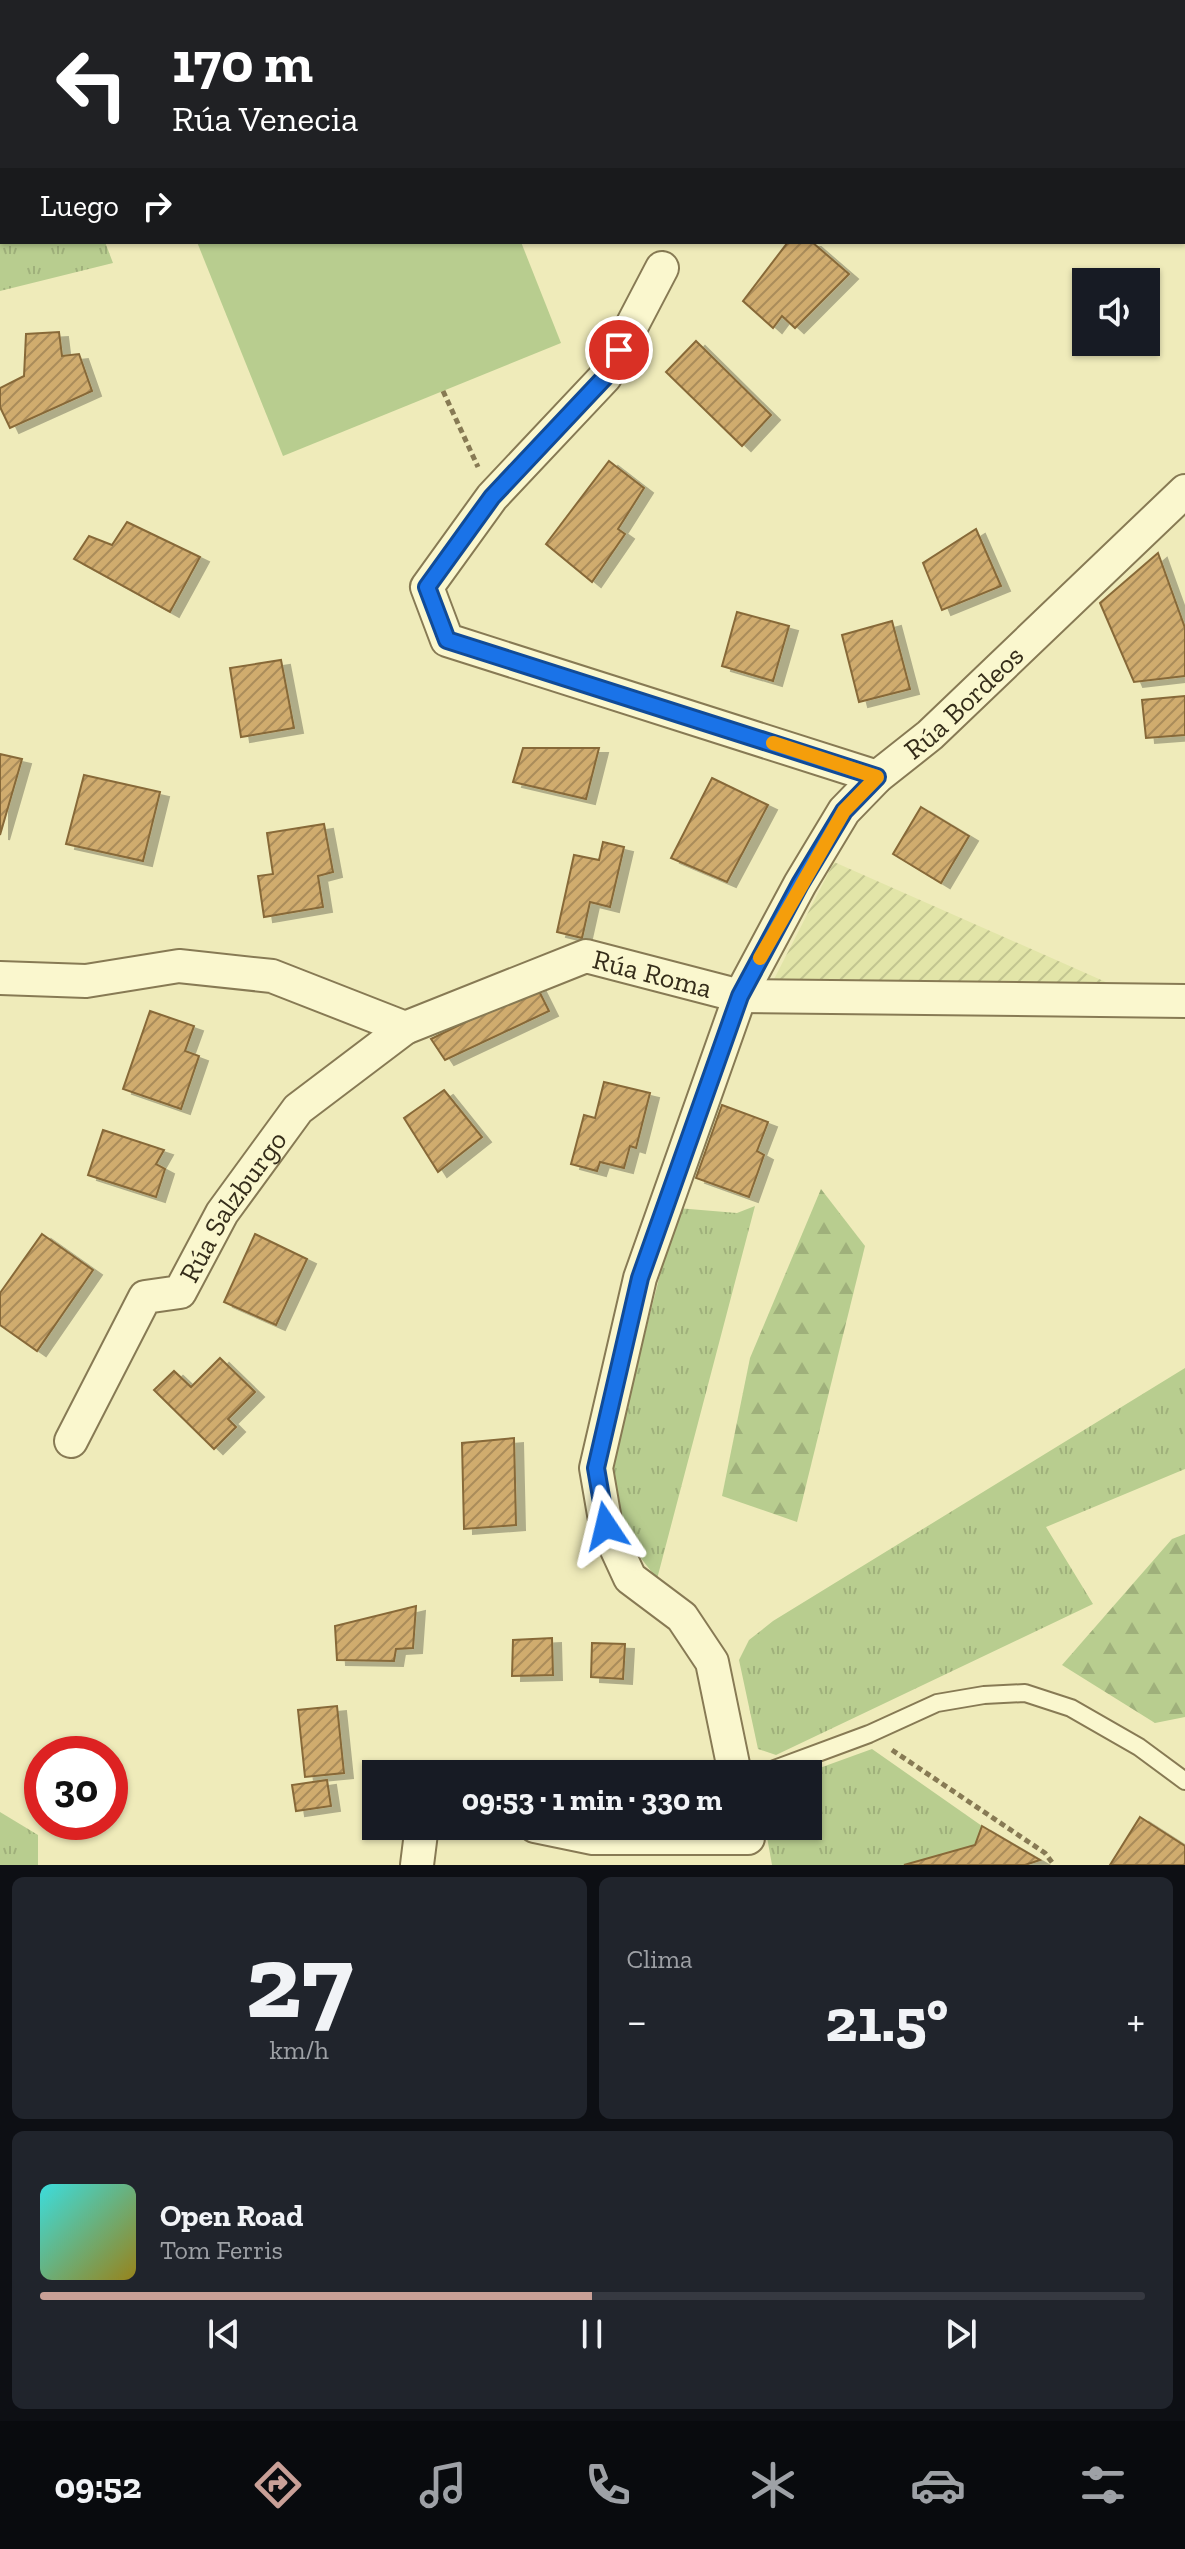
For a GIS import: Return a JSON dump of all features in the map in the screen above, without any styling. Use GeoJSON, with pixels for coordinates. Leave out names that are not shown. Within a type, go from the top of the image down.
{"type":"FeatureCollection","features":[{"type":"Feature","properties":{"kind":"street"},"geometry":{"type":"LineString","coordinates":[[662,268],[605,377],[492,497],[427,587],[447,640],[877,777]]}},
{"type":"Feature","properties":{"kind":"street","name":"Rúa Bordeos"},"geometry":{"type":"LineString","coordinates":[[732,1760],[712,1662],[682,1617],[630,1578],[606,1526],[596,1468],[640,1278],[740,996],[800,884],[844,811],[877,777],[930,735],[1185,491]]}},
{"type":"Feature","properties":{"kind":"street","name":"Rúa Roma"},"geometry":{"type":"LineString","coordinates":[[405,1028],[586,956],[740,996],[1185,1001]]}},
{"type":"Feature","properties":{"kind":"street"},"geometry":{"type":"LineString","coordinates":[[0,978],[86,981],[179,966],[272,976],[405,1028]]}},
{"type":"Feature","properties":{"kind":"street","name":"Rúa Salzburgo"},"geometry":{"type":"LineString","coordinates":[[71,1441],[145,1297],[180,1292],[222,1213],[298,1109],[405,1028]]}},
{"type":"Feature","properties":{"kind":"street"},"geometry":{"type":"LineString","coordinates":[[417,1865],[420,1840]]}},
{"type":"Feature","properties":{"kind":"street"},"geometry":{"type":"LineString","coordinates":[[656,1840],[750,1843]]}},
{"type":"Feature","properties":{"kind":"lane"},"geometry":{"type":"LineString","coordinates":[[799,1760],[869,1734],[937,1703],[984,1695],[1025,1693],[1071,1708],[1139,1747],[1185,1781]]}},
{"type":"Feature","properties":{"kind":"path"},"geometry":{"type":"LineString","coordinates":[[443,391],[492,497]]}},
{"type":"Feature","properties":{"kind":"path"},"geometry":{"type":"LineString","coordinates":[[869,1734],[1045,1853],[1054,1865]]}},
{"type":"Feature","properties":{"kind":"green space"},"geometry":{"type":"Polygon","coordinates":[[[0,244],[106,244],[113,263],[0,291],[0,244]]]}},
{"type":"Feature","properties":{"kind":"green space"},"geometry":{"type":"Polygon","coordinates":[[[198,244],[522,244],[561,343],[283,456],[198,244]]]}},
{"type":"Feature","properties":{"kind":"green space"},"geometry":{"type":"Polygon","coordinates":[[[834,862],[1108,983],[1107,989],[771,985],[834,862]]]}},
{"type":"Feature","properties":{"kind":"green space"},"geometry":{"type":"Polygon","coordinates":[[[821,1189],[865,1246],[797,1522],[722,1496],[750,1358],[821,1189]]]}},
{"type":"Feature","properties":{"kind":"green space"},"geometry":{"type":"Polygon","coordinates":[[[755,1206],[657,1579],[634,1549],[620,1516],[610,1471],[677,1208],[737,1213],[755,1206]]]}},
{"type":"Feature","properties":{"kind":"green space"},"geometry":{"type":"Polygon","coordinates":[[[1185,1368],[1185,1469],[1046,1527],[1093,1604],[776,1755],[758,1749],[739,1660],[749,1640],[773,1621],[1185,1368]]]}},
{"type":"Feature","properties":{"kind":"green space"},"geometry":{"type":"Polygon","coordinates":[[[1185,1534],[1185,1717],[1155,1723],[1062,1665],[1172,1539],[1185,1534]]]}},
{"type":"Feature","properties":{"kind":"green space"},"geometry":{"type":"Polygon","coordinates":[[[872,1749],[982,1826],[1040,1860],[1025,1865],[772,1865],[768,1840],[822,1840],[822,1767],[872,1749]]]}},
{"type":"Feature","properties":{"kind":"green space"},"geometry":{"type":"Polygon","coordinates":[[[0,1812],[24,1827],[24,1840],[38,1840],[38,1865],[0,1865],[0,1812]]]}},
{"type":"Feature","properties":{"kind":"building"},"geometry":{"type":"Polygon","coordinates":[[[786,244],[814,244],[849,274],[795,328],[782,316],[773,328],[743,301],[786,244]]]}},
{"type":"Feature","properties":{"kind":"building"},"geometry":{"type":"Polygon","coordinates":[[[59,332],[62,356],[79,354],[92,391],[10,428],[0,407],[0,388],[24,376],[26,334],[59,332]]]}},
{"type":"Feature","properties":{"kind":"building"},"geometry":{"type":"Polygon","coordinates":[[[696,341],[771,415],[742,446],[666,372],[696,341]]]}},
{"type":"Feature","properties":{"kind":"building"},"geometry":{"type":"Polygon","coordinates":[[[609,461],[644,488],[618,529],[625,534],[592,582],[546,544],[609,461]]]}},
{"type":"Feature","properties":{"kind":"building"},"geometry":{"type":"Polygon","coordinates":[[[127,522],[200,557],[170,612],[74,559],[89,536],[112,545],[127,522]]]}},
{"type":"Feature","properties":{"kind":"building"},"geometry":{"type":"Polygon","coordinates":[[[976,529],[1001,586],[942,610],[923,563],[976,529]]]}},
{"type":"Feature","properties":{"kind":"building"},"geometry":{"type":"Polygon","coordinates":[[[1158,553],[1185,628],[1185,676],[1134,682],[1100,603],[1158,553]]]}},
{"type":"Feature","properties":{"kind":"building"},"geometry":{"type":"Polygon","coordinates":[[[737,612],[789,626],[773,681],[722,666],[737,612]]]}},
{"type":"Feature","properties":{"kind":"building"},"geometry":{"type":"Polygon","coordinates":[[[892,621],[910,689],[859,702],[842,635],[892,621]]]}},
{"type":"Feature","properties":{"kind":"building"},"geometry":{"type":"Polygon","coordinates":[[[281,660],[294,728],[241,737],[230,668],[281,660]]]}},
{"type":"Feature","properties":{"kind":"building"},"geometry":{"type":"Polygon","coordinates":[[[1185,696],[1185,735],[1146,738],[1142,700],[1185,696]]]}},
{"type":"Feature","properties":{"kind":"building"},"geometry":{"type":"Polygon","coordinates":[[[523,748],[599,748],[586,799],[513,782],[523,748]]]}},
{"type":"Feature","properties":{"kind":"building"},"geometry":{"type":"Polygon","coordinates":[[[0,754],[22,759],[0,835],[0,754]]]}},
{"type":"Feature","properties":{"kind":"building"},"geometry":{"type":"Polygon","coordinates":[[[84,775],[160,792],[143,861],[66,844],[84,775]]]}},
{"type":"Feature","properties":{"kind":"building"},"geometry":{"type":"Polygon","coordinates":[[[712,778],[768,805],[727,882],[671,858],[712,778]]]}},
{"type":"Feature","properties":{"kind":"building"},"geometry":{"type":"Polygon","coordinates":[[[921,807],[969,836],[941,883],[893,854],[921,807]]]}},
{"type":"Feature","properties":{"kind":"building"},"geometry":{"type":"Polygon","coordinates":[[[324,824],[333,872],[318,876],[323,907],[264,917],[258,876],[273,874],[267,833],[324,824]]]}},
{"type":"Feature","properties":{"kind":"building"},"geometry":{"type":"Polygon","coordinates":[[[603,842],[624,847],[610,907],[590,902],[582,938],[557,932],[574,855],[599,860],[603,842]]]}},
{"type":"Feature","properties":{"kind":"building"},"geometry":{"type":"Polygon","coordinates":[[[537,987],[549,1011],[445,1060],[431,1039],[537,987]]]}},
{"type":"Feature","properties":{"kind":"building"},"geometry":{"type":"Polygon","coordinates":[[[150,1011],[194,1026],[185,1051],[199,1056],[181,1109],[123,1089],[150,1011]]]}},
{"type":"Feature","properties":{"kind":"building"},"geometry":{"type":"Polygon","coordinates":[[[604,1082],[650,1093],[636,1148],[630,1146],[624,1168],[600,1162],[597,1171],[571,1164],[584,1115],[595,1118],[604,1082]]]}},
{"type":"Feature","properties":{"kind":"building"},"geometry":{"type":"Polygon","coordinates":[[[444,1090],[482,1137],[438,1172],[404,1118],[444,1090]]]}},
{"type":"Feature","properties":{"kind":"building"},"geometry":{"type":"Polygon","coordinates":[[[722,1105],[768,1122],[757,1151],[764,1155],[749,1197],[696,1178],[722,1105]]]}},
{"type":"Feature","properties":{"kind":"building"},"geometry":{"type":"Polygon","coordinates":[[[103,1130],[164,1150],[156,1164],[165,1169],[156,1197],[88,1175],[103,1130]]]}},
{"type":"Feature","properties":{"kind":"building"},"geometry":{"type":"Polygon","coordinates":[[[42,1234],[93,1270],[37,1351],[0,1325],[0,1293],[42,1234]]]}},
{"type":"Feature","properties":{"kind":"building"},"geometry":{"type":"Polygon","coordinates":[[[255,1234],[307,1259],[276,1325],[224,1302],[255,1234]]]}},
{"type":"Feature","properties":{"kind":"building"},"geometry":{"type":"Polygon","coordinates":[[[220,1358],[255,1392],[228,1419],[236,1427],[214,1449],[154,1390],[174,1371],[191,1387],[220,1358]]]}},
{"type":"Feature","properties":{"kind":"building"},"geometry":{"type":"Polygon","coordinates":[[[514,1438],[516,1525],[464,1529],[462,1443],[514,1438]]]}},
{"type":"Feature","properties":{"kind":"building"},"geometry":{"type":"Polygon","coordinates":[[[416,1606],[413,1648],[396,1649],[394,1661],[337,1660],[335,1626],[416,1606]]]}},
{"type":"Feature","properties":{"kind":"building"},"geometry":{"type":"Polygon","coordinates":[[[552,1638],[553,1675],[512,1676],[513,1640],[552,1638]]]}},
{"type":"Feature","properties":{"kind":"building"},"geometry":{"type":"Polygon","coordinates":[[[592,1643],[625,1644],[623,1679],[591,1677],[592,1643]]]}},
{"type":"Feature","properties":{"kind":"building"},"geometry":{"type":"Polygon","coordinates":[[[337,1706],[344,1773],[305,1777],[298,1710],[337,1706]]]}},
{"type":"Feature","properties":{"kind":"building"},"geometry":{"type":"Polygon","coordinates":[[[327,1780],[331,1806],[296,1811],[292,1785],[327,1780]]]}},
{"type":"Feature","properties":{"kind":"building"},"geometry":{"type":"Polygon","coordinates":[[[1140,1817],[1185,1846],[1185,1865],[1110,1865],[1140,1817]]]}},
{"type":"Feature","properties":{"kind":"building"},"geometry":{"type":"Polygon","coordinates":[[[982,1826],[1040,1860],[1025,1865],[904,1865],[975,1845],[982,1826]]]}},
{"type":"Feature","properties":{"kind":"slow traffic"},"geometry":{"type":"LineString","coordinates":[[760,958],[844,811],[877,777],[773,743]]}},
{"type":"Feature","properties":{"kind":"route"},"geometry":{"type":"LineString","coordinates":[[606,1526],[596,1468],[640,1278],[740,996],[800,884],[844,811],[877,777],[447,640],[427,587],[492,497],[605,377],[619,350]]}}]}
